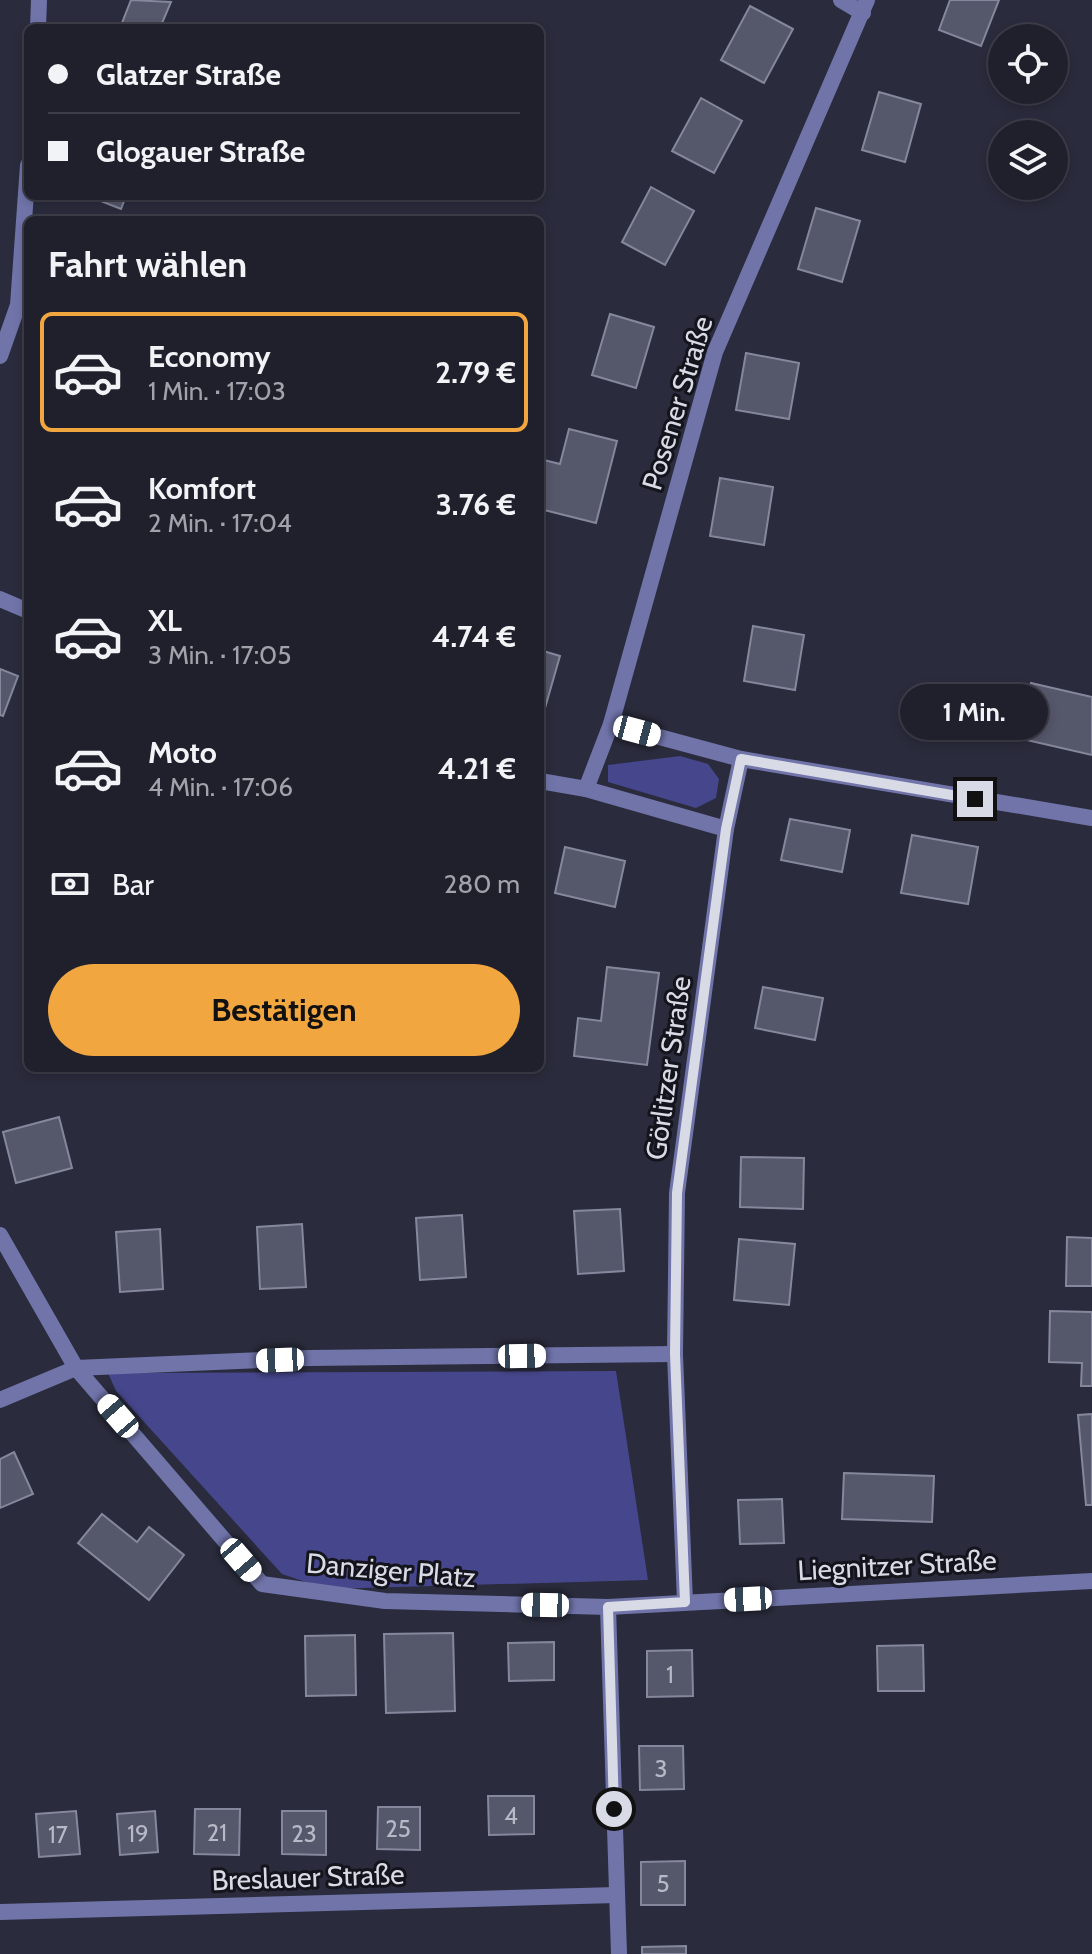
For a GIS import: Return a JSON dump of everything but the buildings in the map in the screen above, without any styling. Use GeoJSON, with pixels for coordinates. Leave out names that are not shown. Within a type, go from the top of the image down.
{"type":"FeatureCollection","features":[{"type":"Feature","properties":{"kind":"street"},"geometry":{"type":"LineString","coordinates":[[38,24],[39,0]]}},
{"type":"Feature","properties":{"kind":"street"},"geometry":{"type":"LineString","coordinates":[[841,0],[865,7]]}},
{"type":"Feature","properties":{"kind":"street","name":"Posener Straße"},"geometry":{"type":"LineString","coordinates":[[586,789],[611,724],[715,352],[865,7]]}},
{"type":"Feature","properties":{"kind":"street"},"geometry":{"type":"LineString","coordinates":[[0,356],[18,305],[24,221]]}},
{"type":"Feature","properties":{"kind":"street"},"geometry":{"type":"LineString","coordinates":[[0,599],[24,609]]}},
{"type":"Feature","properties":{"kind":"street"},"geometry":{"type":"LineString","coordinates":[[611,724],[741,759],[1092,818]]}},
{"type":"Feature","properties":{"kind":"street","name":"Görlitzer Straße"},"geometry":{"type":"LineString","coordinates":[[685,1602],[675,1354],[677,1193],[726,829],[741,759]]}},
{"type":"Feature","properties":{"kind":"street"},"geometry":{"type":"LineString","coordinates":[[544,782],[586,789],[726,829]]}},
{"type":"Feature","properties":{"kind":"street","name":"Danziger Platz"},"geometry":{"type":"LineString","coordinates":[[0,1235],[76,1368],[262,1584],[385,1601],[608,1607]]}},
{"type":"Feature","properties":{"kind":"street"},"geometry":{"type":"LineString","coordinates":[[0,1400],[76,1368],[309,1358],[675,1354]]}},
{"type":"Feature","properties":{"kind":"street","name":"Liegnitzer Straße"},"geometry":{"type":"LineString","coordinates":[[608,1607],[1092,1581]]}},
{"type":"Feature","properties":{"kind":"street"},"geometry":{"type":"LineString","coordinates":[[608,1607],[619,1954]]}},
{"type":"Feature","properties":{"kind":"street","name":"Breslauer Straße"},"geometry":{"type":"LineString","coordinates":[[0,1912],[616,1895]]}},
{"type":"Feature","properties":{"kind":"shaded area"},"geometry":{"type":"Polygon","coordinates":[[[680,756],[708,764],[719,779],[716,798],[696,808],[608,782],[608,765],[680,756]]]}},
{"type":"Feature","properties":{"kind":"shaded area"},"geometry":{"type":"Polygon","coordinates":[[[616,1371],[648,1580],[326,1589],[282,1574],[116,1391],[108,1373],[616,1371]]]}},
{"type":"Feature","properties":{"kind":"route"},"geometry":{"type":"LineString","coordinates":[[614,1809],[608,1607],[685,1602],[675,1354],[677,1193],[726,829],[741,759],[975,799]]}}]}
